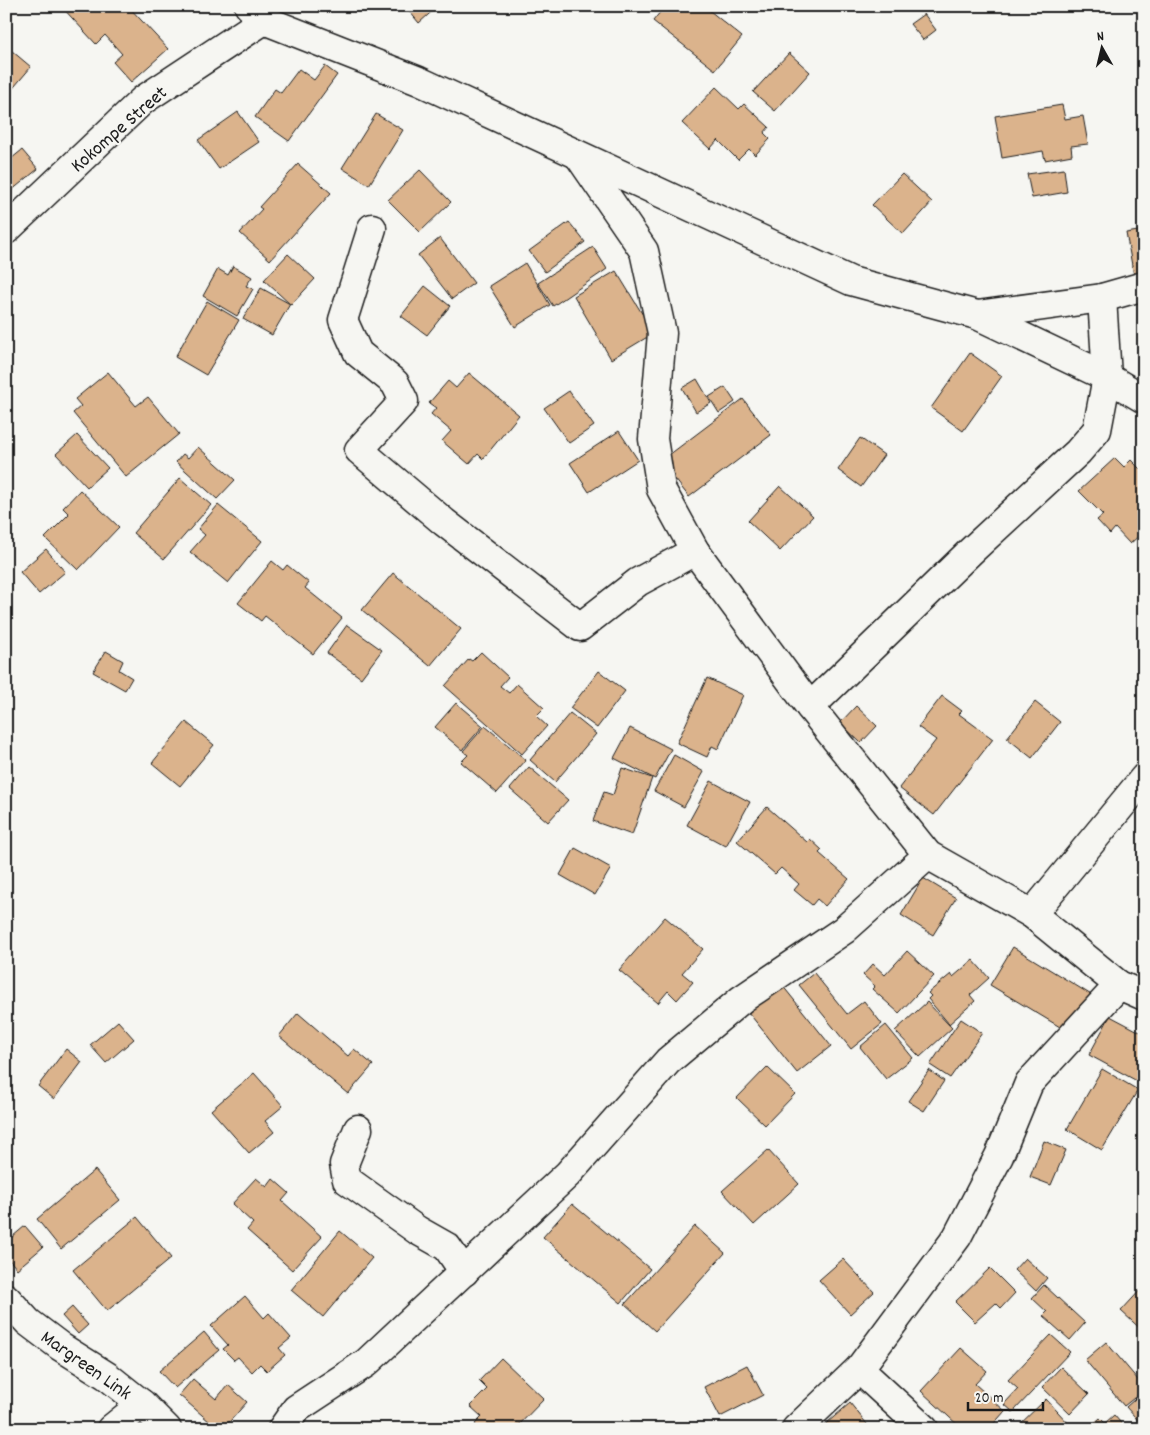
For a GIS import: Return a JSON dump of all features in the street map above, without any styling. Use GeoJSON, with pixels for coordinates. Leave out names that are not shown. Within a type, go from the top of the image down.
{"type":"FeatureCollection","features":[{"type":"Feature","properties":{"kind":"street"},"geometry":{"type":"LineString","coordinates":[[256,13],[419,81],[851,281],[977,316],[1107,376],[1144,399]]}},
{"type":"Feature","properties":{"kind":"street","name":"Kokompe Street"},"geometry":{"type":"LineString","coordinates":[[6,230],[143,100],[256,13]]}},
{"type":"Feature","properties":{"kind":"street"},"geometry":{"type":"LineString","coordinates":[[579,156],[644,251],[662,333],[653,439],[661,489],[695,551],[810,707],[928,856],[1032,914],[1119,985],[1144,996]]}},
{"type":"Feature","properties":{"kind":"street"},"geometry":{"type":"LineString","coordinates":[[372,228],[343,320],[358,354],[395,383],[404,401],[359,450],[444,522],[580,627],[638,582],[695,551]]}},
{"type":"Feature","properties":{"kind":"street"},"geometry":{"type":"LineString","coordinates":[[977,316],[1102,298],[1144,286]]}},
{"type":"Feature","properties":{"kind":"street"},"geometry":{"type":"LineString","coordinates":[[810,707],[1078,452],[1097,430],[1107,376],[1102,298]]}},
{"type":"Feature","properties":{"kind":"street"},"geometry":{"type":"LineString","coordinates":[[1032,914],[1144,778]]}},
{"type":"Feature","properties":{"kind":"street"},"geometry":{"type":"LineString","coordinates":[[282,1429],[296,1409],[366,1363],[568,1174],[668,1061],[742,999],[844,930],[928,856]]}},
{"type":"Feature","properties":{"kind":"street"},"geometry":{"type":"LineString","coordinates":[[796,1429],[859,1369],[957,1237],[999,1156],[1029,1083],[1119,985]]}},
{"type":"Feature","properties":{"kind":"street"},"geometry":{"type":"LineString","coordinates":[[358,1129],[344,1164],[347,1180],[417,1230],[446,1247],[464,1272]]}},
{"type":"Feature","properties":{"kind":"street","name":"Margreen Link"},"geometry":{"type":"LineString","coordinates":[[6,1298],[28,1322],[61,1347],[107,1376],[142,1404],[167,1429]]}},
{"type":"Feature","properties":{"kind":"street"},"geometry":{"type":"LineString","coordinates":[[859,1369],[924,1429]]}},
{"type":"Feature","properties":{"kind":"street"},"geometry":{"type":"LineString","coordinates":[[111,1429],[142,1404]]}},
{"type":"Feature","properties":{"kind":"building"},"geometry":{"type":"Polygon","coordinates":[[[61,6],[128,6],[168,49],[131,82],[113,62],[122,54],[105,35],[96,44],[61,6]]]}},
{"type":"Feature","properties":{"kind":"building"},"geometry":{"type":"Polygon","coordinates":[[[405,6],[438,6],[419,23],[405,6]]]}},
{"type":"Feature","properties":{"kind":"building"},"geometry":{"type":"Polygon","coordinates":[[[665,6],[704,6],[742,37],[715,70],[653,21],[665,6]]]}},
{"type":"Feature","properties":{"kind":"building"},"geometry":{"type":"Polygon","coordinates":[[[924,14],[936,30],[923,40],[910,24],[924,14]]]}},
{"type":"Feature","properties":{"kind":"building"},"geometry":{"type":"Polygon","coordinates":[[[12,51],[31,67],[9,93],[6,90],[6,57],[12,51]]]}},
{"type":"Feature","properties":{"kind":"building"},"geometry":{"type":"Polygon","coordinates":[[[789,53],[810,72],[775,111],[753,92],[789,53]]]}},
{"type":"Feature","properties":{"kind":"building"},"geometry":{"type":"Polygon","coordinates":[[[325,66],[337,75],[289,141],[255,117],[275,89],[281,93],[299,69],[314,80],[325,66]]]}},
{"type":"Feature","properties":{"kind":"building"},"geometry":{"type":"Polygon","coordinates":[[[716,87],[739,109],[744,104],[769,127],[764,133],[770,139],[755,155],[749,149],[738,160],[718,140],[710,149],[682,123],[716,87]]]}},
{"type":"Feature","properties":{"kind":"building"},"geometry":{"type":"Polygon","coordinates":[[[1062,105],[1065,119],[1083,116],[1088,144],[1071,146],[1072,155],[1045,160],[1043,151],[1002,158],[995,116],[1062,105]]]}},
{"type":"Feature","properties":{"kind":"building"},"geometry":{"type":"Polygon","coordinates":[[[238,112],[259,142],[219,169],[198,140],[238,112]]]}},
{"type":"Feature","properties":{"kind":"building"},"geometry":{"type":"Polygon","coordinates":[[[376,114],[403,130],[369,185],[342,168],[376,114]]]}},
{"type":"Feature","properties":{"kind":"building"},"geometry":{"type":"Polygon","coordinates":[[[22,150],[38,169],[6,195],[6,163],[22,150]]]}},
{"type":"Feature","properties":{"kind":"building"},"geometry":{"type":"Polygon","coordinates":[[[298,164],[331,193],[270,260],[240,233],[262,209],[259,207],[298,164]]]}},
{"type":"Feature","properties":{"kind":"building"},"geometry":{"type":"Polygon","coordinates":[[[1064,169],[1067,192],[1032,198],[1027,174],[1064,169]]]}},
{"type":"Feature","properties":{"kind":"building"},"geometry":{"type":"Polygon","coordinates":[[[420,170],[451,202],[420,232],[388,200],[420,170]]]}},
{"type":"Feature","properties":{"kind":"building"},"geometry":{"type":"Polygon","coordinates":[[[902,174],[932,202],[903,234],[872,205],[902,174]]]}},
{"type":"Feature","properties":{"kind":"building"},"geometry":{"type":"Polygon","coordinates":[[[569,222],[585,242],[545,272],[529,251],[569,222]]]}},
{"type":"Feature","properties":{"kind":"building"},"geometry":{"type":"Polygon","coordinates":[[[1144,230],[1144,274],[1134,276],[1126,233],[1144,230]]]}},
{"type":"Feature","properties":{"kind":"building"},"geometry":{"type":"Polygon","coordinates":[[[440,238],[474,283],[452,299],[418,255],[440,238]]]}},
{"type":"Feature","properties":{"kind":"building"},"geometry":{"type":"Polygon","coordinates":[[[593,247],[607,269],[553,306],[538,283],[593,247]]]}},
{"type":"Feature","properties":{"kind":"building"},"geometry":{"type":"Polygon","coordinates":[[[288,254],[315,279],[291,305],[264,280],[288,254]]]}},
{"type":"Feature","properties":{"kind":"building"},"geometry":{"type":"Polygon","coordinates":[[[525,263],[550,305],[515,327],[489,286],[525,263]]]}},
{"type":"Feature","properties":{"kind":"building"},"geometry":{"type":"Polygon","coordinates":[[[233,266],[252,277],[246,286],[253,289],[237,316],[203,296],[218,269],[228,275],[233,266]]]}},
{"type":"Feature","properties":{"kind":"building"},"geometry":{"type":"Polygon","coordinates":[[[616,271],[654,333],[611,359],[574,296],[616,271]]]}},
{"type":"Feature","properties":{"kind":"building"},"geometry":{"type":"Polygon","coordinates":[[[425,286],[450,306],[427,335],[401,316],[425,286]]]}},
{"type":"Feature","properties":{"kind":"building"},"geometry":{"type":"Polygon","coordinates":[[[261,288],[290,304],[272,335],[243,319],[261,288]]]}},
{"type":"Feature","properties":{"kind":"building"},"geometry":{"type":"Polygon","coordinates":[[[207,301],[239,320],[206,375],[175,357],[207,301]]]}},
{"type":"Feature","properties":{"kind":"building"},"geometry":{"type":"Polygon","coordinates":[[[970,353],[1002,376],[963,431],[931,408],[970,353]]]}},
{"type":"Feature","properties":{"kind":"building"},"geometry":{"type":"Polygon","coordinates":[[[108,372],[136,406],[148,397],[179,434],[126,477],[73,413],[81,406],[75,399],[108,372]]]}},
{"type":"Feature","properties":{"kind":"building"},"geometry":{"type":"Polygon","coordinates":[[[469,373],[519,415],[483,459],[478,454],[469,464],[442,441],[451,431],[431,414],[436,408],[429,403],[448,381],[456,388],[469,373]]]}},
{"type":"Feature","properties":{"kind":"building"},"geometry":{"type":"Polygon","coordinates":[[[697,379],[711,403],[696,412],[682,388],[697,379]]]}},
{"type":"Feature","properties":{"kind":"building"},"geometry":{"type":"Polygon","coordinates":[[[725,387],[735,402],[719,413],[709,397],[725,387]]]}},
{"type":"Feature","properties":{"kind":"building"},"geometry":{"type":"Polygon","coordinates":[[[569,391],[594,426],[569,443],[544,408],[569,391]]]}},
{"type":"Feature","properties":{"kind":"building"},"geometry":{"type":"Polygon","coordinates":[[[743,399],[771,435],[689,497],[661,461],[743,399]]]}},
{"type":"Feature","properties":{"kind":"building"},"geometry":{"type":"Polygon","coordinates":[[[619,431],[638,460],[589,492],[570,463],[619,431]]]}},
{"type":"Feature","properties":{"kind":"building"},"geometry":{"type":"Polygon","coordinates":[[[77,435],[108,468],[87,487],[56,454],[77,435]]]}},
{"type":"Feature","properties":{"kind":"building"},"geometry":{"type":"Polygon","coordinates":[[[860,438],[884,455],[861,487],[838,470],[860,438]]]}},
{"type":"Feature","properties":{"kind":"building"},"geometry":{"type":"Polygon","coordinates":[[[198,447],[235,480],[217,499],[176,462],[183,454],[188,458],[198,447]]]}},
{"type":"Feature","properties":{"kind":"building"},"geometry":{"type":"Polygon","coordinates":[[[1115,458],[1124,467],[1131,460],[1144,473],[1144,531],[1130,544],[1115,528],[1110,534],[1097,520],[1103,515],[1079,491],[1115,458]]]}},
{"type":"Feature","properties":{"kind":"building"},"geometry":{"type":"Polygon","coordinates":[[[180,478],[211,505],[164,559],[133,533],[180,478]]]}},
{"type":"Feature","properties":{"kind":"building"},"geometry":{"type":"Polygon","coordinates":[[[780,486],[813,516],[780,551],[748,521],[780,486]]]}},
{"type":"Feature","properties":{"kind":"building"},"geometry":{"type":"Polygon","coordinates":[[[80,490],[119,527],[78,570],[45,538],[69,514],[63,508],[80,490]]]}},
{"type":"Feature","properties":{"kind":"building"},"geometry":{"type":"Polygon","coordinates":[[[218,505],[262,541],[228,583],[190,552],[205,535],[198,529],[218,505]]]}},
{"type":"Feature","properties":{"kind":"building"},"geometry":{"type":"Polygon","coordinates":[[[46,549],[65,572],[39,594],[20,572],[46,549]]]}},
{"type":"Feature","properties":{"kind":"building"},"geometry":{"type":"Polygon","coordinates":[[[272,561],[283,570],[287,565],[309,583],[305,588],[342,618],[313,654],[265,616],[261,621],[238,603],[272,561]]]}},
{"type":"Feature","properties":{"kind":"building"},"geometry":{"type":"Polygon","coordinates":[[[393,573],[461,629],[430,666],[362,610],[393,573]]]}},
{"type":"Feature","properties":{"kind":"building"},"geometry":{"type":"Polygon","coordinates":[[[347,625],[382,650],[361,678],[327,653],[347,625]]]}},
{"type":"Feature","properties":{"kind":"building"},"geometry":{"type":"Polygon","coordinates":[[[106,651],[123,661],[119,670],[132,678],[125,690],[93,672],[106,651]]]}},
{"type":"Feature","properties":{"kind":"building"},"geometry":{"type":"Polygon","coordinates":[[[481,652],[508,677],[500,686],[509,693],[517,684],[544,708],[536,716],[547,726],[522,754],[445,686],[469,659],[472,661],[481,652]]]}},
{"type":"Feature","properties":{"kind":"building"},"geometry":{"type":"Polygon","coordinates":[[[599,671],[625,691],[597,728],[570,708],[599,671]]]}},
{"type":"Feature","properties":{"kind":"building"},"geometry":{"type":"Polygon","coordinates":[[[707,678],[743,695],[718,749],[712,746],[707,757],[677,743],[707,678]]]}},
{"type":"Feature","properties":{"kind":"building"},"geometry":{"type":"Polygon","coordinates":[[[942,696],[962,711],[959,714],[993,739],[934,815],[899,788],[936,740],[918,727],[942,696]]]}},
{"type":"Feature","properties":{"kind":"building"},"geometry":{"type":"Polygon","coordinates":[[[1035,702],[1060,722],[1032,758],[1007,738],[1035,702]]]}},
{"type":"Feature","properties":{"kind":"building"},"geometry":{"type":"Polygon","coordinates":[[[456,703],[483,726],[462,750],[435,727],[456,703]]]}},
{"type":"Feature","properties":{"kind":"building"},"geometry":{"type":"Polygon","coordinates":[[[856,706],[877,726],[861,743],[840,723],[856,706]]]}},
{"type":"Feature","properties":{"kind":"building"},"geometry":{"type":"Polygon","coordinates":[[[570,713],[596,734],[555,782],[530,760],[570,713]]]}},
{"type":"Feature","properties":{"kind":"building"},"geometry":{"type":"Polygon","coordinates":[[[186,722],[214,745],[180,786],[152,763],[186,722]]]}},
{"type":"Feature","properties":{"kind":"building"},"geometry":{"type":"Polygon","coordinates":[[[485,726],[526,760],[497,793],[461,762],[468,755],[463,751],[485,726]]]}},
{"type":"Feature","properties":{"kind":"building"},"geometry":{"type":"Polygon","coordinates":[[[630,728],[671,749],[655,779],[614,758],[630,728]]]}},
{"type":"Feature","properties":{"kind":"building"},"geometry":{"type":"Polygon","coordinates":[[[674,755],[704,772],[684,807],[654,791],[674,755]]]}},
{"type":"Feature","properties":{"kind":"building"},"geometry":{"type":"Polygon","coordinates":[[[529,767],[568,800],[548,822],[510,789],[529,767]]]}},
{"type":"Feature","properties":{"kind":"building"},"geometry":{"type":"Polygon","coordinates":[[[622,768],[652,778],[632,835],[593,821],[604,792],[613,795],[622,768]]]}},
{"type":"Feature","properties":{"kind":"building"},"geometry":{"type":"Polygon","coordinates":[[[711,781],[750,802],[726,846],[687,825],[711,781]]]}},
{"type":"Feature","properties":{"kind":"building"},"geometry":{"type":"Polygon","coordinates":[[[767,807],[807,842],[810,839],[822,850],[819,853],[849,879],[825,906],[817,899],[812,905],[794,890],[799,884],[781,868],[775,874],[737,841],[767,807]]]}},
{"type":"Feature","properties":{"kind":"building"},"geometry":{"type":"Polygon","coordinates":[[[575,848],[611,868],[595,895],[560,875],[575,848]]]}},
{"type":"Feature","properties":{"kind":"building"},"geometry":{"type":"Polygon","coordinates":[[[923,878],[956,898],[933,935],[901,915],[923,878]]]}},
{"type":"Feature","properties":{"kind":"building"},"geometry":{"type":"Polygon","coordinates":[[[665,917],[703,949],[682,973],[693,982],[677,1000],[668,991],[658,1003],[619,970],[665,917]]]}},
{"type":"Feature","properties":{"kind":"building"},"geometry":{"type":"Polygon","coordinates":[[[1013,947],[1093,996],[1070,1033],[990,985],[1013,947]]]}},
{"type":"Feature","properties":{"kind":"building"},"geometry":{"type":"Polygon","coordinates":[[[907,951],[934,976],[899,1013],[872,989],[875,986],[863,975],[873,964],[885,975],[907,951]]]}},
{"type":"Feature","properties":{"kind":"building"},"geometry":{"type":"Polygon","coordinates":[[[973,960],[989,978],[970,995],[975,1001],[949,1024],[928,999],[931,996],[928,993],[951,974],[953,977],[973,960]]]}},
{"type":"Feature","properties":{"kind":"building"},"geometry":{"type":"Polygon","coordinates":[[[814,973],[847,1014],[864,1001],[882,1024],[851,1049],[799,985],[814,973]]]}},
{"type":"Feature","properties":{"kind":"building"},"geometry":{"type":"Polygon","coordinates":[[[782,985],[831,1046],[797,1073],[748,1012],[782,985]]]}},
{"type":"Feature","properties":{"kind":"building"},"geometry":{"type":"Polygon","coordinates":[[[927,1002],[952,1028],[920,1057],[895,1031],[927,1002]]]}},
{"type":"Feature","properties":{"kind":"building"},"geometry":{"type":"Polygon","coordinates":[[[298,1013],[348,1056],[354,1049],[373,1065],[348,1094],[279,1036],[298,1013]]]}},
{"type":"Feature","properties":{"kind":"building"},"geometry":{"type":"Polygon","coordinates":[[[1110,1016],[1144,1034],[1144,1068],[1137,1081],[1089,1055],[1110,1016]]]}},
{"type":"Feature","properties":{"kind":"building"},"geometry":{"type":"Polygon","coordinates":[[[961,1019],[982,1033],[950,1078],[930,1065],[961,1019]]]}},
{"type":"Feature","properties":{"kind":"building"},"geometry":{"type":"Polygon","coordinates":[[[118,1021],[134,1039],[106,1063],[90,1045],[118,1021]]]}},
{"type":"Feature","properties":{"kind":"building"},"geometry":{"type":"Polygon","coordinates":[[[886,1025],[913,1058],[886,1079],[860,1047],[886,1025]]]}},
{"type":"Feature","properties":{"kind":"building"},"geometry":{"type":"Polygon","coordinates":[[[66,1049],[82,1062],[54,1099],[38,1086],[66,1049]]]}},
{"type":"Feature","properties":{"kind":"building"},"geometry":{"type":"Polygon","coordinates":[[[767,1067],[795,1094],[765,1125],[737,1098],[767,1067]]]}},
{"type":"Feature","properties":{"kind":"building"},"geometry":{"type":"Polygon","coordinates":[[[1102,1069],[1138,1090],[1102,1150],[1067,1129],[1102,1069]]]}},
{"type":"Feature","properties":{"kind":"building"},"geometry":{"type":"Polygon","coordinates":[[[929,1070],[944,1081],[924,1111],[908,1101],[929,1070]]]}},
{"type":"Feature","properties":{"kind":"building"},"geometry":{"type":"Polygon","coordinates":[[[254,1073],[283,1106],[265,1121],[274,1132],[249,1153],[211,1110],[254,1073]]]}},
{"type":"Feature","properties":{"kind":"building"},"geometry":{"type":"Polygon","coordinates":[[[1044,1141],[1066,1150],[1051,1185],[1030,1177],[1044,1141]]]}},
{"type":"Feature","properties":{"kind":"building"},"geometry":{"type":"Polygon","coordinates":[[[768,1150],[799,1184],[754,1225],[722,1191],[768,1150]]]}},
{"type":"Feature","properties":{"kind":"building"},"geometry":{"type":"Polygon","coordinates":[[[95,1170],[120,1200],[61,1249],[37,1219],[95,1170]]]}},
{"type":"Feature","properties":{"kind":"building"},"geometry":{"type":"Polygon","coordinates":[[[256,1178],[267,1187],[273,1179],[289,1193],[282,1201],[322,1237],[292,1270],[247,1230],[253,1223],[232,1204],[256,1178]]]}},
{"type":"Feature","properties":{"kind":"building"},"geometry":{"type":"Polygon","coordinates":[[[572,1204],[650,1269],[621,1303],[543,1237],[572,1204]]]}},
{"type":"Feature","properties":{"kind":"building"},"geometry":{"type":"Polygon","coordinates":[[[137,1217],[171,1258],[107,1311],[73,1270],[137,1217]]]}},
{"type":"Feature","properties":{"kind":"building"},"geometry":{"type":"Polygon","coordinates":[[[25,1226],[43,1247],[17,1269],[6,1256],[6,1242],[25,1226]]]}},
{"type":"Feature","properties":{"kind":"building"},"geometry":{"type":"Polygon","coordinates":[[[695,1226],[725,1253],[655,1331],[625,1304],[695,1226]]]}},
{"type":"Feature","properties":{"kind":"building"},"geometry":{"type":"Polygon","coordinates":[[[340,1231],[372,1258],[323,1317],[291,1290],[340,1231]]]}},
{"type":"Feature","properties":{"kind":"building"},"geometry":{"type":"Polygon","coordinates":[[[1025,1258],[1047,1278],[1036,1291],[1014,1270],[1025,1258]]]}},
{"type":"Feature","properties":{"kind":"building"},"geometry":{"type":"Polygon","coordinates":[[[843,1259],[874,1292],[850,1314],[819,1280],[843,1259]]]}},
{"type":"Feature","properties":{"kind":"building"},"geometry":{"type":"Polygon","coordinates":[[[990,1268],[1015,1293],[1001,1308],[996,1303],[975,1322],[955,1302],[990,1268]]]}},
{"type":"Feature","properties":{"kind":"building"},"geometry":{"type":"Polygon","coordinates":[[[1044,1285],[1085,1323],[1070,1340],[1043,1316],[1047,1312],[1032,1298],[1044,1285]]]}},
{"type":"Feature","properties":{"kind":"building"},"geometry":{"type":"Polygon","coordinates":[[[1144,1286],[1144,1332],[1121,1311],[1144,1286]]]}},
{"type":"Feature","properties":{"kind":"building"},"geometry":{"type":"Polygon","coordinates":[[[245,1296],[264,1318],[269,1313],[291,1338],[279,1348],[285,1355],[267,1371],[260,1364],[252,1372],[238,1357],[234,1360],[223,1349],[228,1345],[211,1326],[245,1296]]]}},
{"type":"Feature","properties":{"kind":"building"},"geometry":{"type":"Polygon","coordinates":[[[72,1307],[88,1325],[78,1334],[62,1316],[72,1307]]]}},
{"type":"Feature","properties":{"kind":"building"},"geometry":{"type":"Polygon","coordinates":[[[204,1332],[219,1350],[175,1388],[159,1371],[204,1332]]]}},
{"type":"Feature","properties":{"kind":"building"},"geometry":{"type":"Polygon","coordinates":[[[1051,1335],[1070,1352],[1013,1412],[1004,1404],[1018,1389],[1008,1380],[1051,1335]]]}},
{"type":"Feature","properties":{"kind":"building"},"geometry":{"type":"Polygon","coordinates":[[[1106,1342],[1144,1387],[1144,1390],[1124,1406],[1085,1360],[1106,1342]]]}},
{"type":"Feature","properties":{"kind":"building"},"geometry":{"type":"Polygon","coordinates":[[[961,1348],[987,1371],[975,1384],[1005,1411],[989,1429],[962,1429],[921,1391],[961,1348]]]}},
{"type":"Feature","properties":{"kind":"building"},"geometry":{"type":"Polygon","coordinates":[[[501,1358],[544,1399],[515,1429],[479,1429],[475,1424],[482,1417],[470,1406],[487,1389],[479,1381],[501,1358]]]}},
{"type":"Feature","properties":{"kind":"building"},"geometry":{"type":"Polygon","coordinates":[[[747,1365],[763,1395],[720,1417],[704,1387],[747,1365]]]}},
{"type":"Feature","properties":{"kind":"building"},"geometry":{"type":"Polygon","coordinates":[[[1061,1367],[1089,1394],[1070,1414],[1042,1387],[1061,1367]]]}},
{"type":"Feature","properties":{"kind":"building"},"geometry":{"type":"Polygon","coordinates":[[[193,1379],[216,1399],[228,1385],[247,1402],[223,1429],[218,1429],[179,1395],[193,1379]]]}},
{"type":"Feature","properties":{"kind":"building"},"geometry":{"type":"Polygon","coordinates":[[[1144,1391],[1144,1427],[1126,1407],[1144,1391]]]}},
{"type":"Feature","properties":{"kind":"building"},"geometry":{"type":"Polygon","coordinates":[[[1046,1399],[1069,1424],[1065,1429],[1015,1429],[1046,1399]]]}},
{"type":"Feature","properties":{"kind":"building"},"geometry":{"type":"Polygon","coordinates":[[[850,1403],[871,1429],[820,1429],[850,1403]]]}},
{"type":"Feature","properties":{"kind":"building"},"geometry":{"type":"Polygon","coordinates":[[[1114,1415],[1126,1429],[1088,1429],[1100,1418],[1105,1423],[1114,1415]]]}}]}
